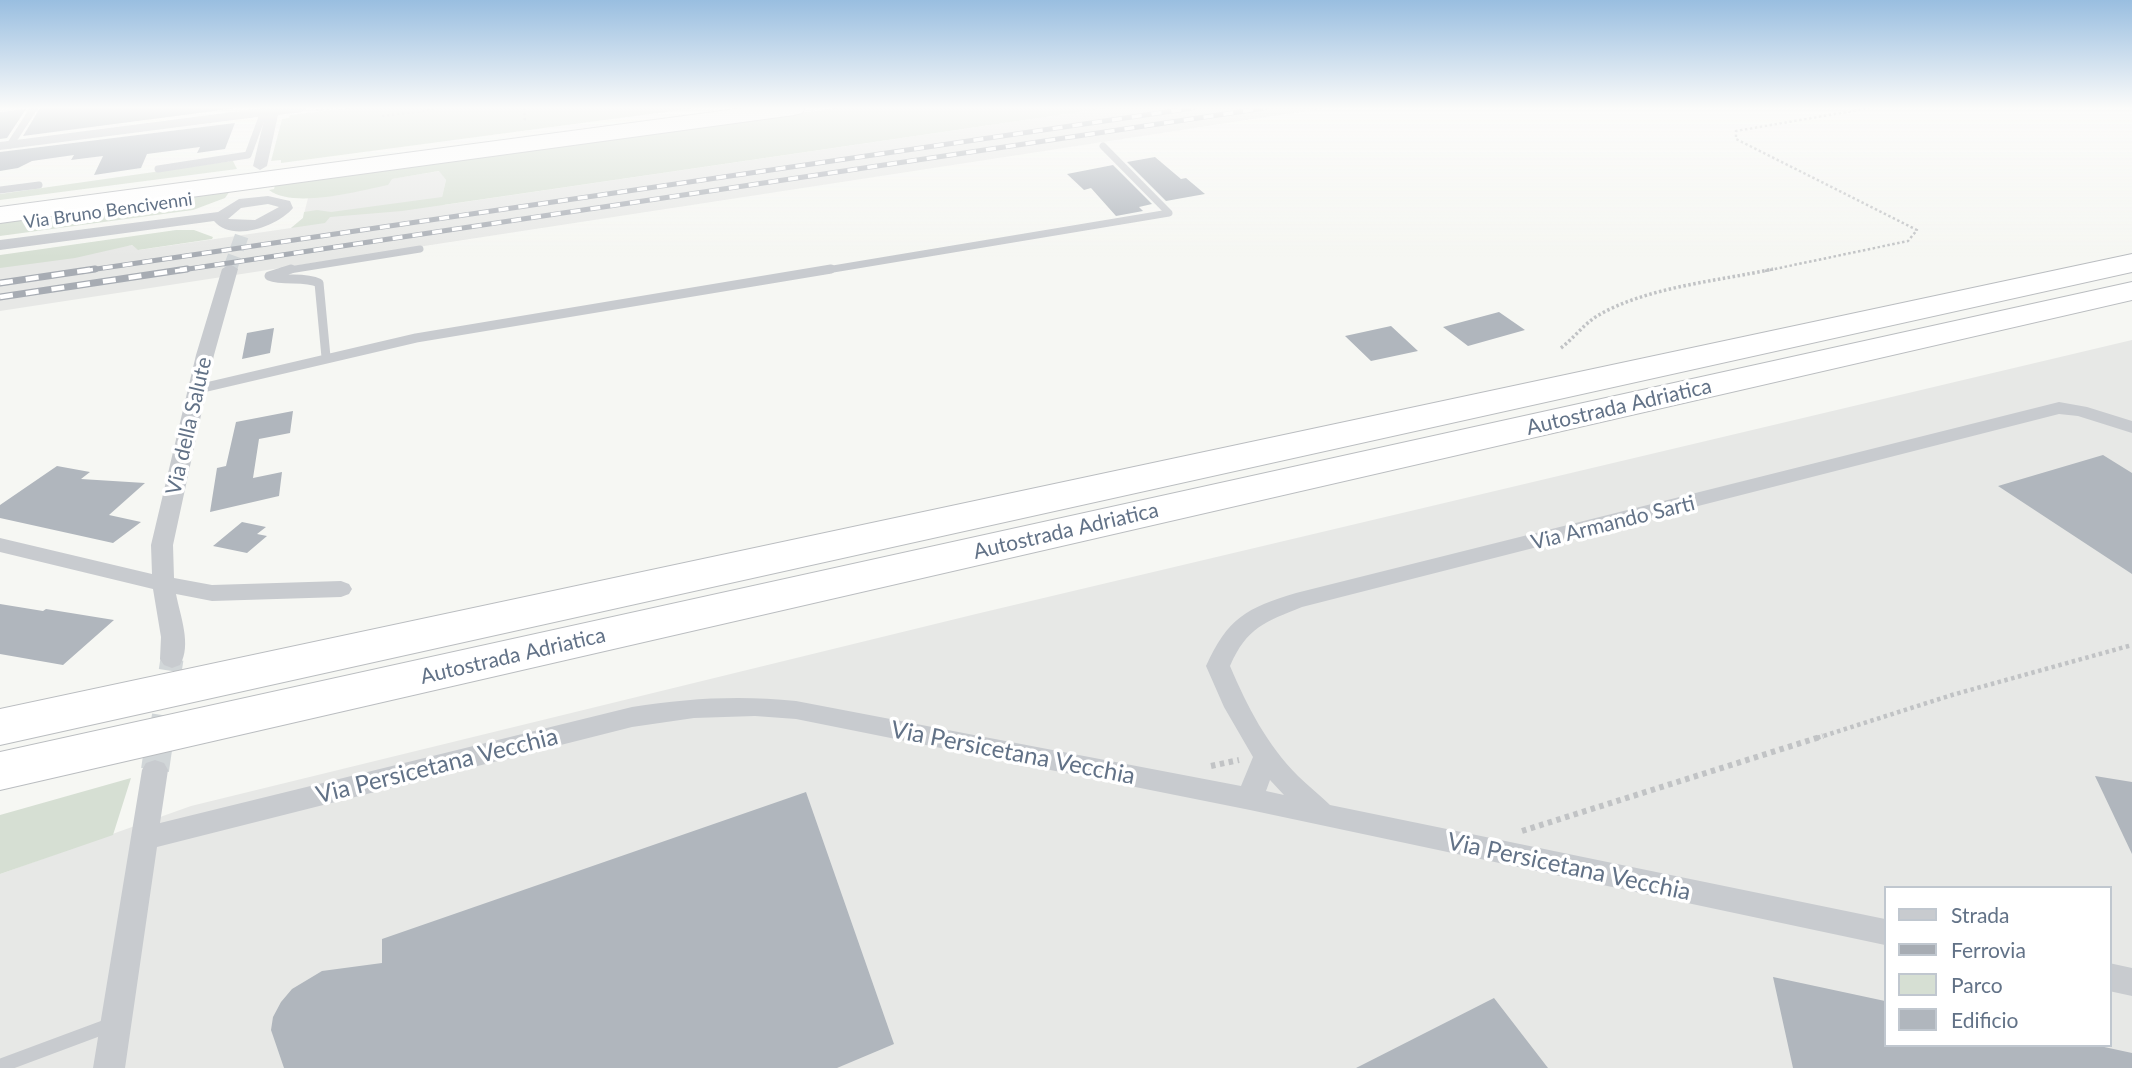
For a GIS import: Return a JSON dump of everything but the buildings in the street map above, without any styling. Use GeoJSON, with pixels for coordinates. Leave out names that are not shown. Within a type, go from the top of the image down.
{"type":"FeatureCollection","features":[{"type":"Feature","properties":{"kind":"highway"},"geometry":{"type":"LineString","coordinates":[[0,207],[367,158]]}},
{"type":"Feature","properties":{"kind":"highway"},"geometry":{"type":"LineString","coordinates":[[0,215],[424,158]]}},
{"type":"Feature","properties":{"kind":"highway","name":"Autostrada Adriatica"},"geometry":{"type":"LineString","coordinates":[[0,727],[2132,263]]}},
{"type":"Feature","properties":{"kind":"highway","name":"Autostrada Adriatica"},"geometry":{"type":"LineString","coordinates":[[0,771],[2132,291]]}},
{"type":"Feature","properties":{"kind":"street"},"geometry":{"type":"LineString","coordinates":[[260,166],[262,158]]}},
{"type":"Feature","properties":{"kind":"street"},"geometry":{"type":"LineString","coordinates":[[256,194],[285,204],[286,208],[277,216],[245,230],[223,223],[221,215],[256,194]]}},
{"type":"Feature","properties":{"kind":"street","name":"Via Bruno Bencivenni"},"geometry":{"type":"LineString","coordinates":[[0,245],[221,215]]}},
{"type":"Feature","properties":{"kind":"street","name":"Via della Salute"},"geometry":{"type":"LineString","coordinates":[[172,659],[172,619],[163,584],[162,545],[198,389],[230,270]]}},
{"type":"Feature","properties":{"kind":"street","name":"Via Armando Sarti"},"geometry":{"type":"LineString","coordinates":[[1324,815],[1301,798],[1266,755],[1232,701],[1218,666],[1229,640],[1245,622],[1296,601],[2025,415],[2059,408],[2080,411],[2132,428]]}},
{"type":"Feature","properties":{"kind":"street"},"geometry":{"type":"LineString","coordinates":[[0,545],[212,593],[341,589]]}},
{"type":"Feature","properties":{"kind":"street","name":"Via Persicetana Vecchia"},"geometry":{"type":"LineString","coordinates":[[144,839],[632,717],[712,706],[754,705],[796,710],[1250,799],[1884,932]]}},
{"type":"Feature","properties":{"kind":"street"},"geometry":{"type":"LineString","coordinates":[[1250,799],[1266,755]]}},
{"type":"Feature","properties":{"kind":"street"},"geometry":{"type":"LineString","coordinates":[[109,1068],[155,770]]}},
{"type":"Feature","properties":{"kind":"street"},"geometry":{"type":"LineString","coordinates":[[2111,977],[2132,982]]}},
{"type":"Feature","properties":{"kind":"lane"},"geometry":{"type":"LineString","coordinates":[[158,169],[226,158]]}},
{"type":"Feature","properties":{"kind":"lane"},"geometry":{"type":"LineString","coordinates":[[198,389],[416,338],[1169,213],[1115,158]]}},
{"type":"Feature","properties":{"kind":"lane"},"geometry":{"type":"LineString","coordinates":[[0,190],[39,185]]}},
{"type":"Feature","properties":{"kind":"lane"},"geometry":{"type":"LineString","coordinates":[[326,358],[319,283],[314,279],[281,280],[269,276],[285,270],[420,249]]}},
{"type":"Feature","properties":{"kind":"lane"},"geometry":{"type":"LineString","coordinates":[[0,1066],[116,1023]]}},
{"type":"Feature","properties":{"kind":"path"},"geometry":{"type":"LineString","coordinates":[[1561,348],[1573,340],[1579,330],[1613,306],[1654,294],[1908,241],[1917,230],[1773,158]]}},
{"type":"Feature","properties":{"kind":"path"},"geometry":{"type":"LineString","coordinates":[[1521,832],[1952,695],[2132,645]]}},
{"type":"Feature","properties":{"kind":"shaded area"},"geometry":{"type":"Polygon","coordinates":[[[766,158],[1000,158],[0,311],[0,263],[132,245],[139,250],[291,228],[303,218],[308,198],[285,196],[440,171],[446,180],[442,197],[444,205],[766,158]]]}},
{"type":"Feature","properties":{"kind":"shaded area"},"geometry":{"type":"Polygon","coordinates":[[[2132,340],[2132,1068],[0,1068],[0,874],[191,806],[976,614],[2132,340]]]}},
{"type":"Feature","properties":{"kind":"green space"},"geometry":{"type":"Polygon","coordinates":[[[272,158],[320,158],[281,163],[281,160],[271,161],[272,158]]]}},
{"type":"Feature","properties":{"kind":"green space"},"geometry":{"type":"Polygon","coordinates":[[[473,158],[766,158],[402,211],[330,217],[325,223],[291,228],[303,218],[304,212],[331,212],[442,197],[446,180],[439,171],[392,179],[388,185],[360,191],[310,198],[294,198],[269,190],[274,189],[275,185],[473,158]]]}},
{"type":"Feature","properties":{"kind":"green space"},"geometry":{"type":"Polygon","coordinates":[[[233,161],[237,169],[0,200],[0,194],[233,161]]]}},
{"type":"Feature","properties":{"kind":"green space"},"geometry":{"type":"Polygon","coordinates":[[[230,191],[225,198],[193,210],[0,236],[0,223],[230,191]]]}},
{"type":"Feature","properties":{"kind":"green space"},"geometry":{"type":"Polygon","coordinates":[[[176,230],[194,230],[213,237],[138,250],[132,245],[75,258],[0,268],[0,255],[176,230]]]}},
{"type":"Feature","properties":{"kind":"green space"},"geometry":{"type":"Polygon","coordinates":[[[131,778],[113,835],[0,874],[0,815],[131,778]]]}},
{"type":"Feature","properties":{"kind":"tunnel"},"geometry":{"type":"LineString","coordinates":[[230,269],[242,235]]}},
{"type":"Feature","properties":{"kind":"tunnel"},"geometry":{"type":"LineString","coordinates":[[160,738],[172,659]]}},
{"type":"Feature","properties":{"kind":"tunnel"},"geometry":{"type":"LineString","coordinates":[[155,770],[160,736]]}},
{"type":"Feature","properties":{"kind":"railway"},"geometry":{"type":"LineString","coordinates":[[83,271],[854,158]]}},
{"type":"Feature","properties":{"kind":"railway"},"geometry":{"type":"LineString","coordinates":[[175,271],[932,158]]}},
{"type":"Feature","properties":{"kind":"railway"},"geometry":{"type":"LineString","coordinates":[[0,283],[95,269]]}},
{"type":"Feature","properties":{"kind":"railway"},"geometry":{"type":"LineString","coordinates":[[0,297],[187,269]]}}]}
